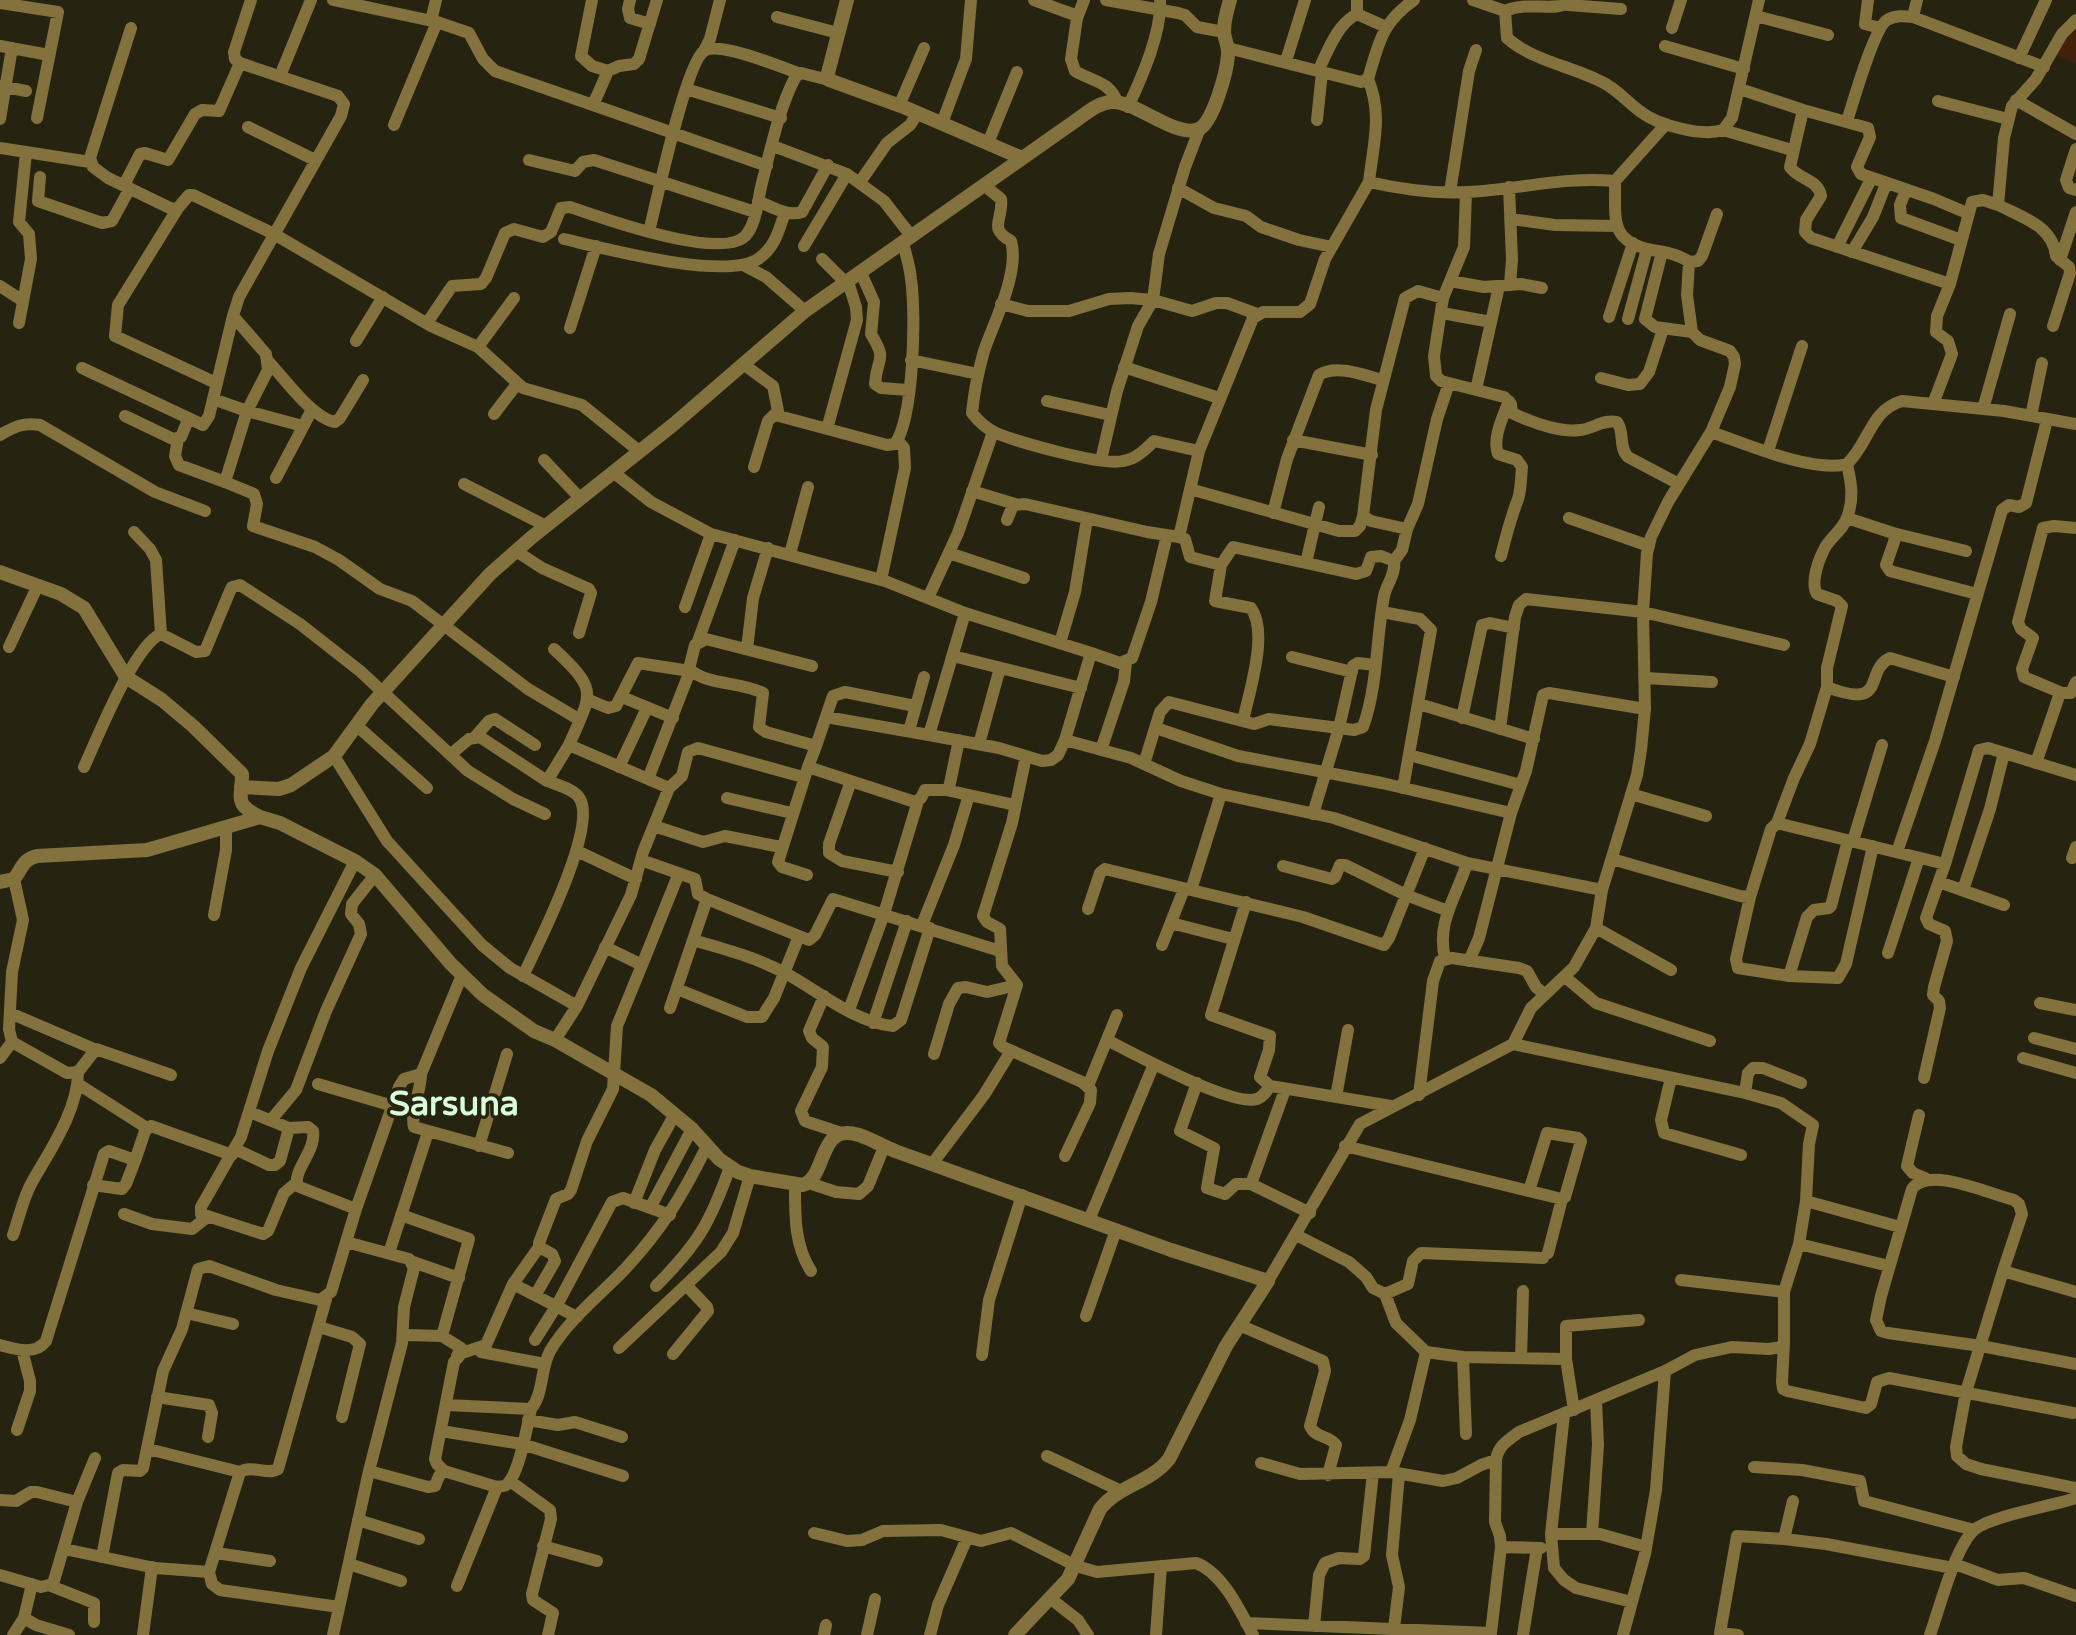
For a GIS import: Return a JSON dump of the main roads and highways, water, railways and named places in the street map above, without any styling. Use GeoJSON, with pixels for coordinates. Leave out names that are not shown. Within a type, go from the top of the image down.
{"type":"FeatureCollection","features":[{"type":"Feature","properties":{"kind":"district","name":"Sarsuna"},"geometry":{"type":"Point","coordinates":[454,1103]}}]}
